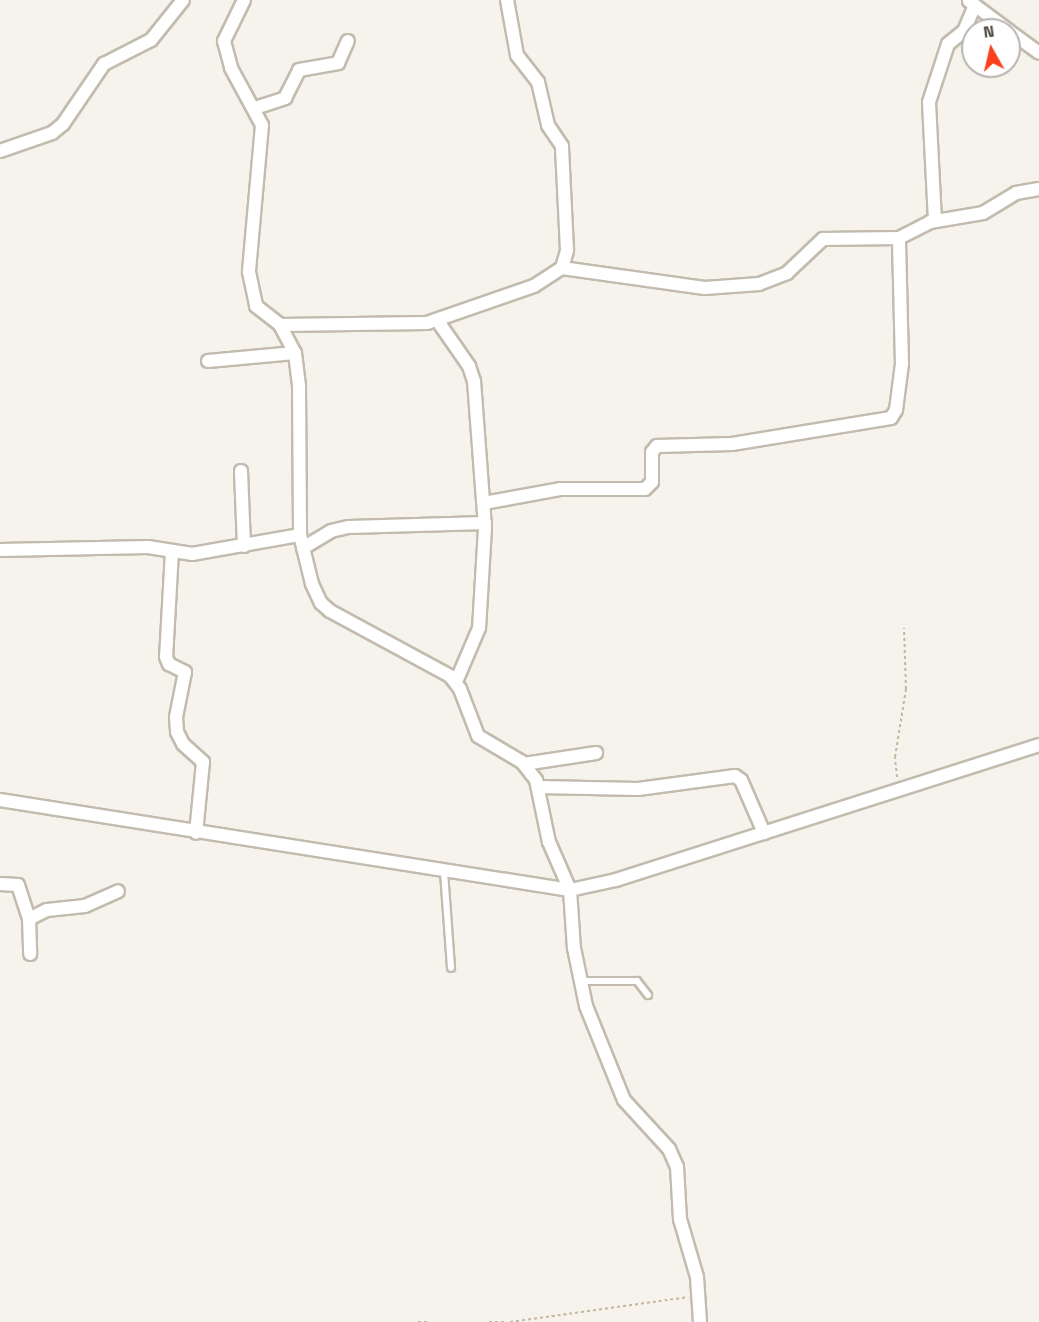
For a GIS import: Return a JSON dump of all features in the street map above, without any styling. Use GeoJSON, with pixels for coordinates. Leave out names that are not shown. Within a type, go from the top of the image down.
{"type":"FeatureCollection","features":[{"type":"Feature","properties":{"kind":"street"},"geometry":{"type":"LineString","coordinates":[[0,151],[52,133],[63,124],[104,64],[151,40],[183,0]]}},
{"type":"Feature","properties":{"kind":"street"},"geometry":{"type":"LineString","coordinates":[[244,0],[226,34],[225,49],[231,68],[255,108],[263,134],[249,272],[256,306],[280,325],[295,353],[299,387],[300,536],[321,603],[456,682],[478,736],[524,764],[539,788],[549,842],[570,890],[579,981],[624,1100],[674,1159],[680,1219],[694,1264],[700,1322]]}},
{"type":"Feature","properties":{"kind":"street"},"geometry":{"type":"LineString","coordinates":[[507,0],[517,55],[537,82],[548,125],[562,146],[567,250],[562,268]]}},
{"type":"Feature","properties":{"kind":"street"},"geometry":{"type":"LineString","coordinates":[[935,221],[929,102],[947,47],[964,31],[972,3],[993,18]]}},
{"type":"Feature","properties":{"kind":"street"},"geometry":{"type":"LineString","coordinates":[[1021,39],[1039,53]]}},
{"type":"Feature","properties":{"kind":"street"},"geometry":{"type":"LineString","coordinates":[[255,108],[286,97],[299,70],[338,63],[348,41]]}},
{"type":"Feature","properties":{"kind":"street"},"geometry":{"type":"LineString","coordinates":[[280,325],[353,322],[402,325],[437,320],[534,286],[562,268],[705,288],[748,286],[780,278],[823,239],[899,238],[935,221],[983,213],[1016,193],[1039,189]]}},
{"type":"Feature","properties":{"kind":"street"},"geometry":{"type":"LineString","coordinates":[[484,503],[560,489],[645,489],[652,482],[652,452],[657,446],[732,444],[891,418],[896,410],[902,364],[899,238]]}},
{"type":"Feature","properties":{"kind":"street"},"geometry":{"type":"LineString","coordinates":[[437,320],[472,373],[484,503],[481,620],[456,682]]}},
{"type":"Feature","properties":{"kind":"street"},"geometry":{"type":"LineString","coordinates":[[208,361],[295,353]]}},
{"type":"Feature","properties":{"kind":"street"},"geometry":{"type":"LineString","coordinates":[[241,471],[244,546]]}},
{"type":"Feature","properties":{"kind":"street"},"geometry":{"type":"LineString","coordinates":[[303,548],[331,531],[349,527],[485,523]]}},
{"type":"Feature","properties":{"kind":"street"},"geometry":{"type":"LineString","coordinates":[[0,550],[148,547],[197,554],[300,536]]}},
{"type":"Feature","properties":{"kind":"street"},"geometry":{"type":"LineString","coordinates":[[172,551],[166,657],[168,663],[185,672],[176,717],[177,732],[183,744],[202,762],[196,833]]}},
{"type":"Feature","properties":{"kind":"street"},"geometry":{"type":"LineString","coordinates":[[0,800],[196,833],[570,890],[616,880],[1039,745]]}},
{"type":"Feature","properties":{"kind":"street"},"geometry":{"type":"LineString","coordinates":[[524,764],[596,753]]}},
{"type":"Feature","properties":{"kind":"street"},"geometry":{"type":"LineString","coordinates":[[539,788],[638,789],[735,776],[741,780],[764,833]]}},
{"type":"Feature","properties":{"kind":"street"},"geometry":{"type":"LineString","coordinates":[[0,884],[18,885],[29,919],[30,954]]}},
{"type":"Feature","properties":{"kind":"street"},"geometry":{"type":"LineString","coordinates":[[29,919],[47,910],[85,906],[118,891]]}},
{"type":"Feature","properties":{"kind":"lane"},"geometry":{"type":"LineString","coordinates":[[444,872],[451,968]]}},
{"type":"Feature","properties":{"kind":"lane"},"geometry":{"type":"LineString","coordinates":[[579,981],[638,981],[648,994]]}},
{"type":"Feature","properties":{"kind":"path"},"geometry":{"type":"LineString","coordinates":[[899,791],[895,757],[906,689],[904,628]]}},
{"type":"Feature","properties":{"kind":"path"},"geometry":{"type":"LineString","coordinates":[[489,1322],[509,1322],[630,1307],[664,1298],[699,1297]]}},
{"type":"Feature","properties":{"kind":"path"},"geometry":{"type":"LineString","coordinates":[[418,1322],[430,1322]]}}]}
